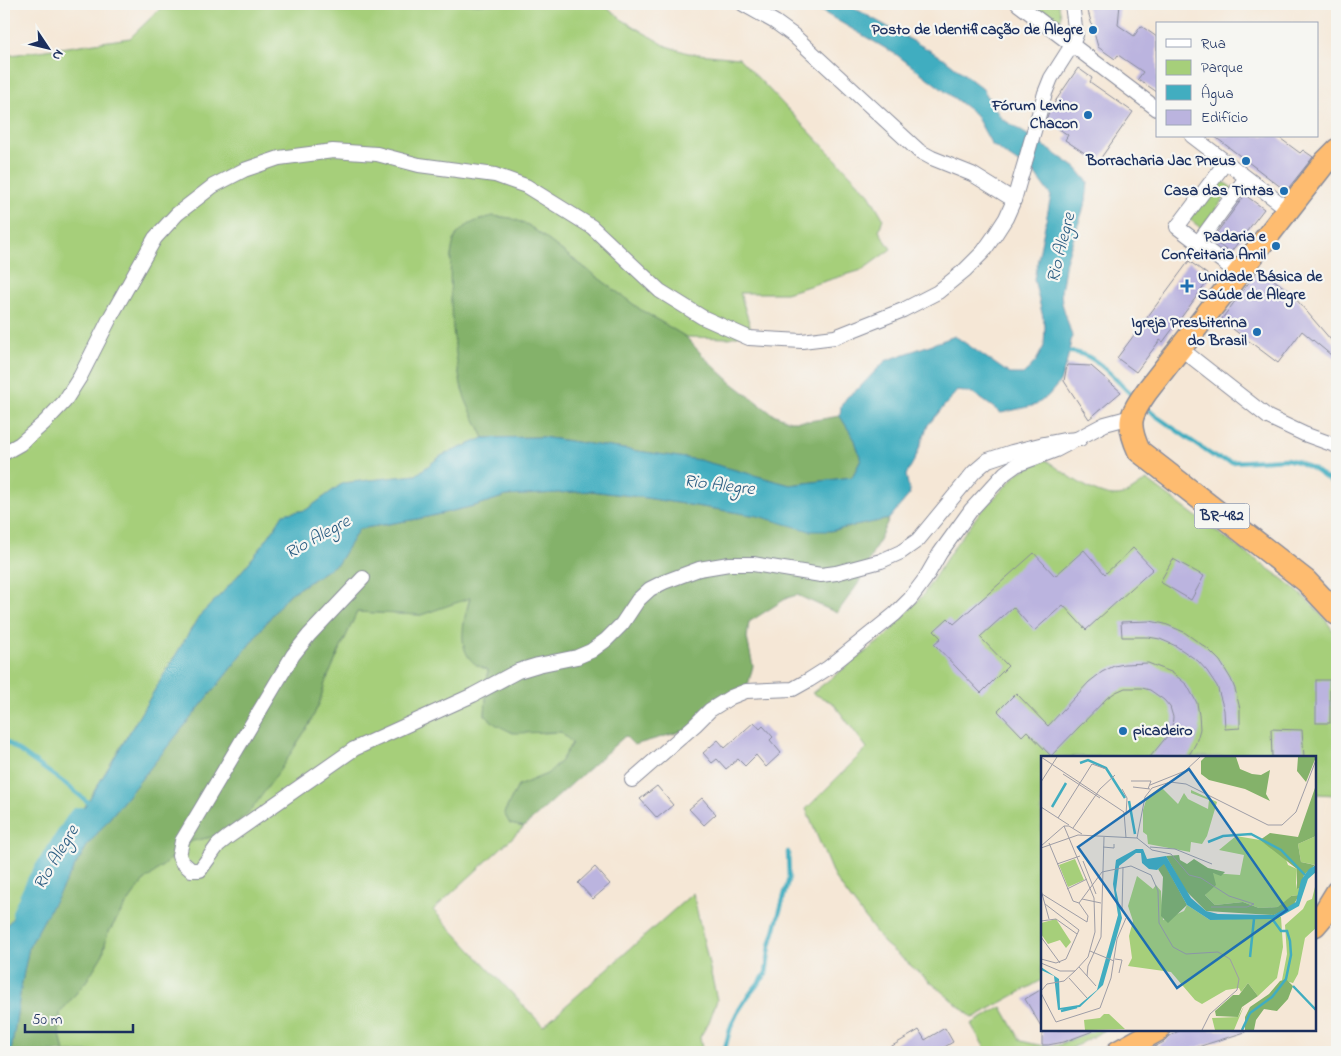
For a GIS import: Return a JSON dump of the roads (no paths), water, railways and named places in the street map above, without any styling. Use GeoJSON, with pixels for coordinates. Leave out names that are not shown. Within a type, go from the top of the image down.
{"type":"FeatureCollection","features":[{"type":"Feature","properties":{"kind":"highway"},"geometry":{"type":"LineString","coordinates":[[1138,405],[1180,348],[1326,161],[1337,150]]}},
{"type":"Feature","properties":{"kind":"highway","name":"BR-482"},"geometry":{"type":"LineString","coordinates":[[1138,405],[1132,436],[1139,451],[1306,581],[1337,614]]}},
{"type":"Feature","properties":{"kind":"highway"},"geometry":{"type":"LineString","coordinates":[[1316,923],[1337,892]]}},
{"type":"Feature","properties":{"kind":"highway"},"geometry":{"type":"LineString","coordinates":[[1118,1052],[1156,1031]]}},
{"type":"Feature","properties":{"kind":"street"},"geometry":{"type":"LineString","coordinates":[[743,4],[794,35],[919,151],[972,174],[1014,200]]}},
{"type":"Feature","properties":{"kind":"street"},"geometry":{"type":"LineString","coordinates":[[1018,4],[1156,108]]}},
{"type":"Feature","properties":{"kind":"street"},"geometry":{"type":"LineString","coordinates":[[4,453],[20,444],[64,402],[80,377],[111,316],[155,238],[176,214],[213,186],[244,170],[279,158],[333,151],[377,154],[419,165],[495,175],[526,186],[592,227],[660,291],[702,317],[749,338],[802,341],[835,337],[903,310],[938,292],[965,270],[983,252],[1006,218],[1022,176],[1045,92],[1076,35],[1072,4]]}},
{"type":"Feature","properties":{"kind":"street"},"geometry":{"type":"LineString","coordinates":[[1195,138],[1289,210]]}},
{"type":"Feature","properties":{"kind":"street"},"geometry":{"type":"LineString","coordinates":[[1226,162],[1178,227],[1239,274]]}},
{"type":"Feature","properties":{"kind":"street"},"geometry":{"type":"LineString","coordinates":[[1198,243],[1246,178]]}},
{"type":"Feature","properties":{"kind":"street"},"geometry":{"type":"LineString","coordinates":[[1180,348],[1268,417],[1337,447]]}},
{"type":"Feature","properties":{"kind":"street"},"geometry":{"type":"LineString","coordinates":[[632,780],[710,710],[731,697],[746,691],[793,688],[828,668],[895,614],[910,599],[971,510],[1005,473],[1016,465],[1080,439],[1138,405]]}},
{"type":"Feature","properties":{"kind":"street"},"geometry":{"type":"LineString","coordinates":[[363,578],[293,655],[200,809],[179,849],[179,856],[182,862],[191,870],[200,870],[218,845],[228,837],[354,749],[473,695],[518,671],[591,651],[606,640],[622,624],[638,600],[650,589],[664,582],[699,569],[729,564],[754,564],[821,575],[836,573],[880,561],[901,552],[918,540],[974,472],[988,460],[1044,444],[1080,439]]}},
{"type":"Feature","properties":{"kind":"water"},"geometry":{"type":"Polygon","coordinates":[[[809,4],[847,4],[945,59],[983,89],[1001,118],[1076,168],[1088,182],[1086,201],[1066,261],[1061,292],[1062,303],[1072,336],[1060,382],[1048,396],[1036,405],[1001,413],[973,393],[957,391],[928,425],[915,459],[906,475],[910,494],[889,519],[830,531],[810,531],[758,516],[591,491],[506,496],[478,505],[423,518],[359,529],[338,563],[287,596],[87,846],[29,947],[11,1052],[4,1052],[4,929],[54,865],[65,840],[199,616],[222,594],[244,568],[266,541],[283,514],[306,510],[343,483],[416,475],[441,456],[484,438],[542,437],[699,460],[790,485],[852,477],[861,460],[855,440],[840,416],[841,406],[847,397],[859,388],[885,361],[955,336],[1010,374],[1024,374],[1036,361],[1044,346],[1045,326],[1034,279],[1051,196],[1035,174],[992,145],[975,114],[897,55],[809,4]]]}},
{"type":"Feature","properties":{"kind":"waterway"},"geometry":{"type":"LineString","coordinates":[[1063,352],[1074,352],[1094,360],[1134,397]]}},
{"type":"Feature","properties":{"kind":"waterway"},"geometry":{"type":"LineString","coordinates":[[1144,406],[1216,458],[1232,462],[1286,459],[1313,469],[1337,486]]}},
{"type":"Feature","properties":{"kind":"waterway"},"geometry":{"type":"LineString","coordinates":[[4,740],[67,785],[90,804]]}},
{"type":"Feature","properties":{"kind":"waterway","name":"Rio Alegre"},"geometry":{"type":"LineString","coordinates":[[25,914],[40,882],[80,820]]}},
{"type":"Feature","properties":{"kind":"waterway"},"geometry":{"type":"LineString","coordinates":[[724,1052],[731,1026],[737,1013],[766,974],[770,946],[789,878],[788,852]]}},
{"type":"Feature","properties":{"kind":"place","name":"Posto de Identificação de Alegre"},"geometry":{"type":"Point","coordinates":[1093,30]}},
{"type":"Feature","properties":{"kind":"place","name":"Fórum Levino Chacon"},"geometry":{"type":"Point","coordinates":[1088,115]}},
{"type":"Feature","properties":{"kind":"place","name":"Borracharia Jac Pneus"},"geometry":{"type":"Point","coordinates":[1246,161]}},
{"type":"Feature","properties":{"kind":"place","name":"Casa das Tintas"},"geometry":{"type":"Point","coordinates":[1284,191]}},
{"type":"Feature","properties":{"kind":"place","name":"Padaria e Confeitaria Amil"},"geometry":{"type":"Point","coordinates":[1276,246]}},
{"type":"Feature","properties":{"kind":"place","name":"Unidade Básica de Saúde de Alegre"},"geometry":{"type":"Point","coordinates":[1187,286]}},
{"type":"Feature","properties":{"kind":"place","name":"Igreja Presbiterina do Brasil"},"geometry":{"type":"Point","coordinates":[1257,332]}},
{"type":"Feature","properties":{"kind":"place","name":"picadeiro"},"geometry":{"type":"Point","coordinates":[1123,731]}}]}
